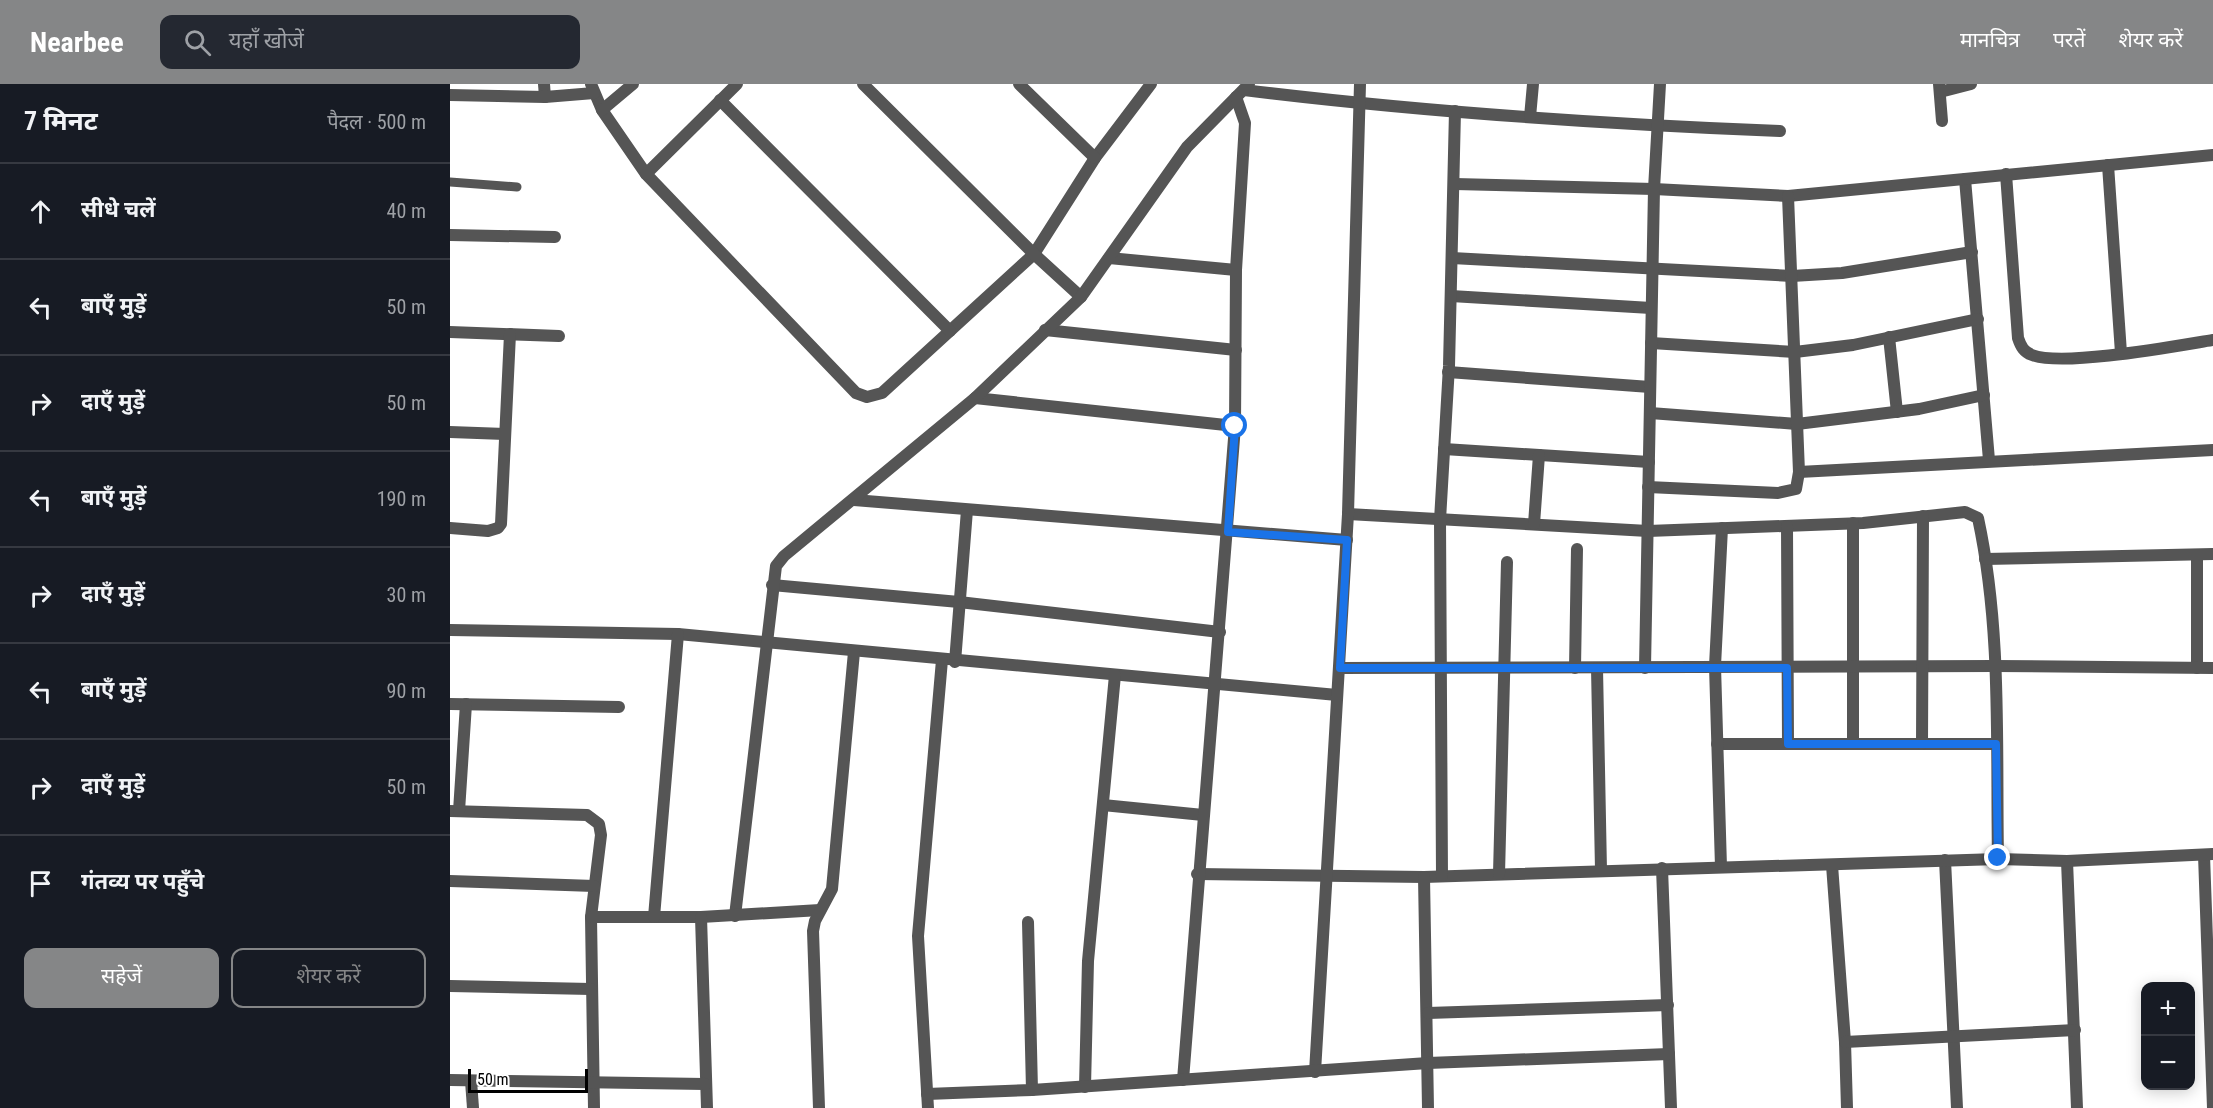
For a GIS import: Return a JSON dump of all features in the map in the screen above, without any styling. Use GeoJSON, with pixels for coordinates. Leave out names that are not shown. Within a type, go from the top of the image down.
{"type":"FeatureCollection","features":[{"type":"Feature","properties":{"kind":"street"},"geometry":{"type":"LineString","coordinates":[[544,84],[545,97]]}},
{"type":"Feature","properties":{"kind":"street"},"geometry":{"type":"LineString","coordinates":[[602,110],[633,84]]}},
{"type":"Feature","properties":{"kind":"street"},"geometry":{"type":"LineString","coordinates":[[646,174],[737,84]]}},
{"type":"Feature","properties":{"kind":"street"},"geometry":{"type":"LineString","coordinates":[[863,84],[1034,254],[1081,297]]}},
{"type":"Feature","properties":{"kind":"street"},"geometry":{"type":"LineString","coordinates":[[1019,84],[1095,158]]}},
{"type":"Feature","properties":{"kind":"street"},"geometry":{"type":"LineString","coordinates":[[450,95],[471,90],[545,97],[592,88],[602,110],[646,174],[856,393],[867,397],[882,393],[1034,254],[1095,158],[1151,84]]}},
{"type":"Feature","properties":{"kind":"street"},"geometry":{"type":"LineString","coordinates":[[1315,1072],[1347,540],[1360,84]]}},
{"type":"Feature","properties":{"kind":"street"},"geometry":{"type":"LineString","coordinates":[[1530,117],[1533,84]]}},
{"type":"Feature","properties":{"kind":"street"},"geometry":{"type":"LineString","coordinates":[[1645,668],[1651,308],[1659,84]]}},
{"type":"Feature","properties":{"kind":"street"},"geometry":{"type":"LineString","coordinates":[[1942,121],[1939,88],[1971,84]]}},
{"type":"Feature","properties":{"kind":"street"},"geometry":{"type":"LineString","coordinates":[[1243,90],[1359,104],[1657,126],[1780,132]]}},
{"type":"Feature","properties":{"kind":"street"},"geometry":{"type":"LineString","coordinates":[[735,916],[776,566],[784,556],[975,399],[1081,297],[1187,147],[1243,90]]}},
{"type":"Feature","properties":{"kind":"street"},"geometry":{"type":"LineString","coordinates":[[1183,1080],[1197,874],[1216,683],[1235,426],[1236,270],[1245,123],[1243,90]]}},
{"type":"Feature","properties":{"kind":"street"},"geometry":{"type":"LineString","coordinates":[[720,100],[950,331]]}},
{"type":"Feature","properties":{"kind":"street"},"geometry":{"type":"LineString","coordinates":[[1442,876],[1439,669],[1440,520],[1451,296],[1455,111]]}},
{"type":"Feature","properties":{"kind":"street"},"geometry":{"type":"LineString","coordinates":[[1455,184],[1654,189],[1788,196],[2213,155]]}},
{"type":"Feature","properties":{"kind":"street"},"geometry":{"type":"LineString","coordinates":[[2108,165],[2121,353]]}},
{"type":"Feature","properties":{"kind":"street"},"geometry":{"type":"LineString","coordinates":[[2006,174],[2018,339],[2021,348],[2032,355],[2048,358],[2121,353],[2213,340]]}},
{"type":"Feature","properties":{"kind":"street"},"geometry":{"type":"LineString","coordinates":[[1965,178],[1989,460]]}},
{"type":"Feature","properties":{"kind":"street"},"geometry":{"type":"LineString","coordinates":[[1648,487],[1778,493],[1796,489],[1799,472],[1788,196]]}},
{"type":"Feature","properties":{"kind":"street"},"geometry":{"type":"LineString","coordinates":[[450,235],[555,237]]}},
{"type":"Feature","properties":{"kind":"street"},"geometry":{"type":"LineString","coordinates":[[1452,258],[1792,276],[1842,273],[1972,252]]}},
{"type":"Feature","properties":{"kind":"street"},"geometry":{"type":"LineString","coordinates":[[1109,258],[1236,270]]}},
{"type":"Feature","properties":{"kind":"street"},"geometry":{"type":"LineString","coordinates":[[1451,296],[1651,308]]}},
{"type":"Feature","properties":{"kind":"street"},"geometry":{"type":"LineString","coordinates":[[1651,343],[1795,352],[1889,338],[1978,319]]}},
{"type":"Feature","properties":{"kind":"street"},"geometry":{"type":"LineString","coordinates":[[1045,330],[1236,350]]}},
{"type":"Feature","properties":{"kind":"street"},"geometry":{"type":"LineString","coordinates":[[450,332],[559,336]]}},
{"type":"Feature","properties":{"kind":"street"},"geometry":{"type":"LineString","coordinates":[[450,528],[488,531],[498,528],[501,524],[510,334]]}},
{"type":"Feature","properties":{"kind":"street"},"geometry":{"type":"LineString","coordinates":[[1889,338],[1897,412]]}},
{"type":"Feature","properties":{"kind":"street"},"geometry":{"type":"LineString","coordinates":[[1448,372],[1650,387]]}},
{"type":"Feature","properties":{"kind":"street"},"geometry":{"type":"LineString","coordinates":[[1650,413],[1797,424],[1897,412],[1984,395]]}},
{"type":"Feature","properties":{"kind":"street"},"geometry":{"type":"LineString","coordinates":[[975,399],[1235,426]]}},
{"type":"Feature","properties":{"kind":"street"},"geometry":{"type":"LineString","coordinates":[[450,432],[505,434]]}},
{"type":"Feature","properties":{"kind":"street"},"geometry":{"type":"LineString","coordinates":[[1444,449],[1649,462]]}},
{"type":"Feature","properties":{"kind":"street"},"geometry":{"type":"LineString","coordinates":[[1799,472],[1989,460],[2213,450]]}},
{"type":"Feature","properties":{"kind":"street"},"geometry":{"type":"LineString","coordinates":[[1534,524],[1539,455]]}},
{"type":"Feature","properties":{"kind":"street"},"geometry":{"type":"LineString","coordinates":[[854,500],[1347,540]]}},
{"type":"Feature","properties":{"kind":"street"},"geometry":{"type":"LineString","coordinates":[[928,1108],[918,936],[948,661],[959,603],[967,510]]}},
{"type":"Feature","properties":{"kind":"street"},"geometry":{"type":"LineString","coordinates":[[1348,514],[1648,531],[1853,523],[1965,512],[1974,514],[1978,518],[1985,559],[1995,666],[1998,858]]}},
{"type":"Feature","properties":{"kind":"street"},"geometry":{"type":"LineString","coordinates":[[1922,744],[1923,516]]}},
{"type":"Feature","properties":{"kind":"street"},"geometry":{"type":"LineString","coordinates":[[1853,523],[1853,744]]}},
{"type":"Feature","properties":{"kind":"street"},"geometry":{"type":"LineString","coordinates":[[1787,525],[1788,744]]}},
{"type":"Feature","properties":{"kind":"street"},"geometry":{"type":"LineString","coordinates":[[1721,867],[1715,666],[1722,528]]}},
{"type":"Feature","properties":{"kind":"street"},"geometry":{"type":"LineString","coordinates":[[1575,668],[1577,549]]}},
{"type":"Feature","properties":{"kind":"street"},"geometry":{"type":"LineString","coordinates":[[1985,559],[2213,554]]}},
{"type":"Feature","properties":{"kind":"street"},"geometry":{"type":"LineString","coordinates":[[2197,555],[2197,668]]}},
{"type":"Feature","properties":{"kind":"street"},"geometry":{"type":"LineString","coordinates":[[1499,874],[1507,562]]}},
{"type":"Feature","properties":{"kind":"street"},"geometry":{"type":"LineString","coordinates":[[772,585],[1220,632]]}},
{"type":"Feature","properties":{"kind":"street"},"geometry":{"type":"LineString","coordinates":[[450,630],[678,634],[767,641],[948,661],[1337,695]]}},
{"type":"Feature","properties":{"kind":"street"},"geometry":{"type":"LineString","coordinates":[[654,917],[678,634]]}},
{"type":"Feature","properties":{"kind":"street"},"geometry":{"type":"LineString","coordinates":[[819,1108],[813,931],[819,910],[832,889],[854,652]]}},
{"type":"Feature","properties":{"kind":"street"},"geometry":{"type":"LineString","coordinates":[[1340,668],[1597,669],[1715,666],[2213,668]]}},
{"type":"Feature","properties":{"kind":"street"},"geometry":{"type":"LineString","coordinates":[[1597,669],[1601,870]]}},
{"type":"Feature","properties":{"kind":"street"},"geometry":{"type":"LineString","coordinates":[[1085,1087],[1088,961],[1115,675]]}},
{"type":"Feature","properties":{"kind":"street"},"geometry":{"type":"LineString","coordinates":[[450,704],[619,707]]}},
{"type":"Feature","properties":{"kind":"street"},"geometry":{"type":"LineString","coordinates":[[466,704],[455,811],[587,815],[599,824],[601,835],[591,917],[594,1108]]}},
{"type":"Feature","properties":{"kind":"street"},"geometry":{"type":"LineString","coordinates":[[1717,744],[1996,744]]}},
{"type":"Feature","properties":{"kind":"street"},"geometry":{"type":"LineString","coordinates":[[1103,805],[1203,815]]}},
{"type":"Feature","properties":{"kind":"street"},"geometry":{"type":"LineString","coordinates":[[1197,874],[1424,877],[1662,868],[1832,866],[1998,858],[2067,861],[2208,854],[2213,1108]]}},
{"type":"Feature","properties":{"kind":"street"},"geometry":{"type":"LineString","coordinates":[[1945,860],[1957,1108]]}},
{"type":"Feature","properties":{"kind":"street"},"geometry":{"type":"LineString","coordinates":[[2067,861],[2077,1108]]}},
{"type":"Feature","properties":{"kind":"street"},"geometry":{"type":"LineString","coordinates":[[1832,866],[1845,1042],[1846,1108]]}},
{"type":"Feature","properties":{"kind":"street"},"geometry":{"type":"LineString","coordinates":[[1662,868],[1671,1108]]}},
{"type":"Feature","properties":{"kind":"street"},"geometry":{"type":"LineString","coordinates":[[1424,877],[1428,1108]]}},
{"type":"Feature","properties":{"kind":"street"},"geometry":{"type":"LineString","coordinates":[[450,881],[594,886]]}},
{"type":"Feature","properties":{"kind":"street"},"geometry":{"type":"LineString","coordinates":[[591,917],[735,916],[819,910]]}},
{"type":"Feature","properties":{"kind":"street"},"geometry":{"type":"LineString","coordinates":[[701,917],[706,1108]]}},
{"type":"Feature","properties":{"kind":"street"},"geometry":{"type":"LineString","coordinates":[[1028,922],[1032,1090]]}},
{"type":"Feature","properties":{"kind":"street"},"geometry":{"type":"LineString","coordinates":[[450,986],[591,989]]}},
{"type":"Feature","properties":{"kind":"street"},"geometry":{"type":"LineString","coordinates":[[1428,1013],[1668,1005]]}},
{"type":"Feature","properties":{"kind":"street"},"geometry":{"type":"LineString","coordinates":[[1845,1042],[2075,1030]]}},
{"type":"Feature","properties":{"kind":"street"},"geometry":{"type":"LineString","coordinates":[[927,1094],[1085,1087],[1428,1063],[1670,1054]]}},
{"type":"Feature","properties":{"kind":"street"},"geometry":{"type":"LineString","coordinates":[[450,1080],[705,1084]]}},
{"type":"Feature","properties":{"kind":"street"},"geometry":{"type":"LineString","coordinates":[[471,1081],[473,1108]]}},
{"type":"Feature","properties":{"kind":"lane"},"geometry":{"type":"LineString","coordinates":[[450,182],[518,187]]}},
{"type":"Feature","properties":{"kind":"route"},"geometry":{"type":"LineString","coordinates":[[1235,426],[1228,532],[1347,540],[1340,668],[1715,666],[1787,668],[1788,744],[1996,744],[1998,858]]}}]}
